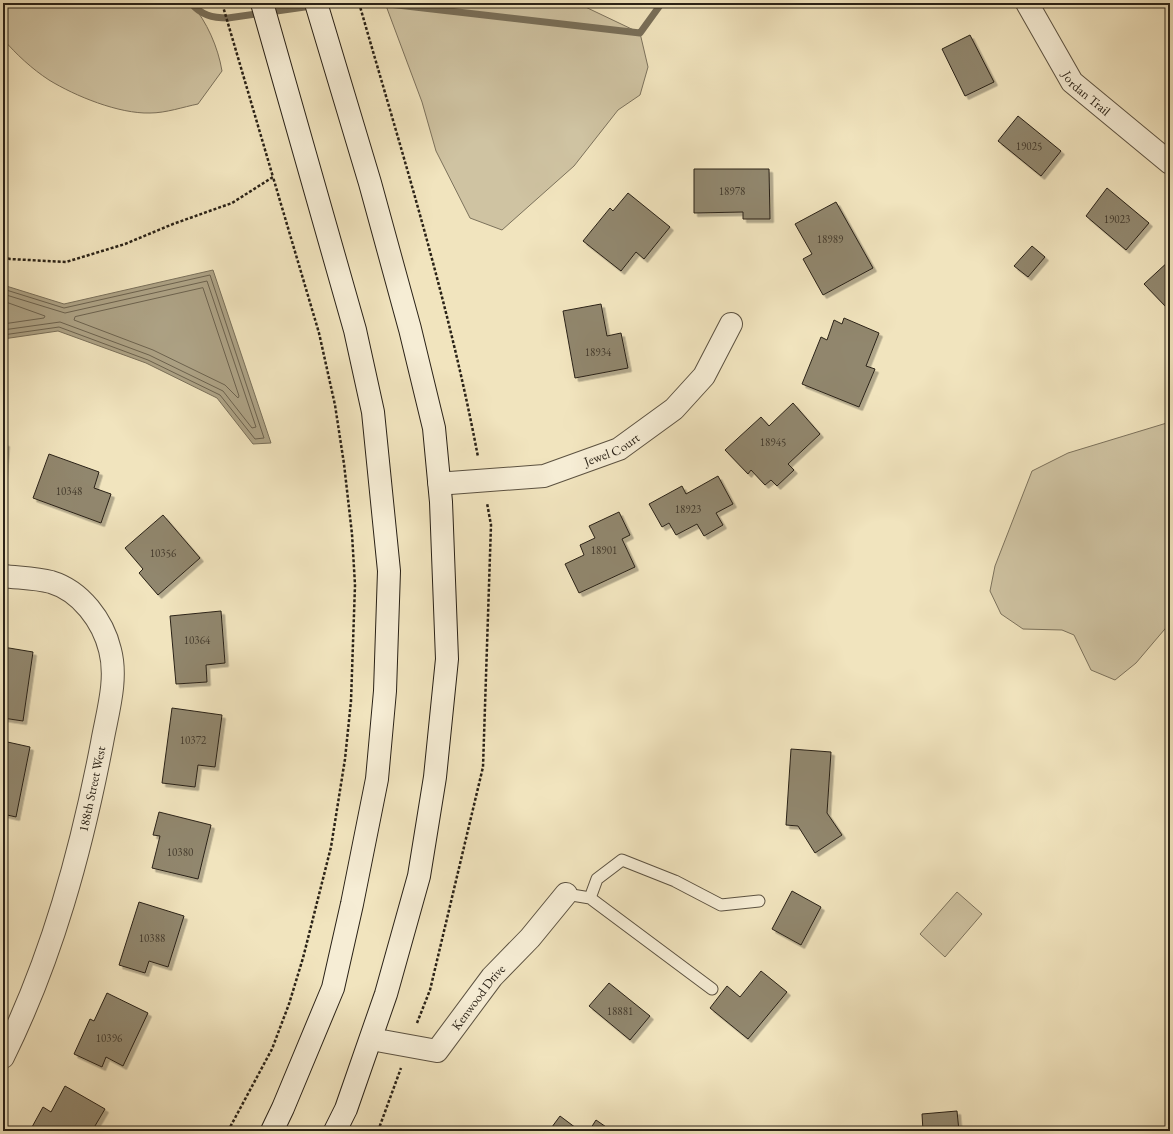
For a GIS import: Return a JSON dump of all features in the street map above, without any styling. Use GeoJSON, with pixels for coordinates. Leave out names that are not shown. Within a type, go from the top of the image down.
{"type":"FeatureCollection","features":[{"type":"Feature","properties":{"kind":"main road"},"geometry":{"type":"LineString","coordinates":[[262,3],[355,330],[372,404],[389,571],[385,691],[377,779],[352,904],[333,988],[272,1131]]}},
{"type":"Feature","properties":{"kind":"main road"},"geometry":{"type":"LineString","coordinates":[[316,3],[370,183],[410,329],[434,428],[439,482],[447,659],[435,777],[419,876],[386,994],[346,1109],[335,1131]]}},
{"type":"Feature","properties":{"kind":"main road","name":"Jordan Trail"},"geometry":{"type":"LineString","coordinates":[[1027,3],[1072,82],[1170,163]]}},
{"type":"Feature","properties":{"kind":"main road","name":"Jewel Court"},"geometry":{"type":"LineString","coordinates":[[439,482],[450,483],[544,476],[619,449],[674,410],[704,376],[731,324]]}},
{"type":"Feature","properties":{"kind":"main road","name":"188th Street West"},"geometry":{"type":"LineString","coordinates":[[3,576],[52,582],[78,597],[94,616],[110,651],[112,686],[93,790],[65,901],[20,1023],[3,1057]]}},
{"type":"Feature","properties":{"kind":"main road","name":"Kenwood Drive"},"geometry":{"type":"LineString","coordinates":[[371,1039],[437,1051],[492,977],[530,938],[566,894]]}},
{"type":"Feature","properties":{"kind":"lane"},"geometry":{"type":"LineString","coordinates":[[590,898],[597,878],[622,860],[675,881],[721,905],[759,901]]}},
{"type":"Feature","properties":{"kind":"lane"},"geometry":{"type":"LineString","coordinates":[[566,894],[590,898],[712,989]]}},
{"type":"Feature","properties":{"kind":"path"},"geometry":{"type":"LineString","coordinates":[[222,3],[319,333],[335,405],[344,464],[352,534],[355,585],[351,701],[346,759],[331,847],[303,958],[289,1004],[272,1049],[228,1131]]}},
{"type":"Feature","properties":{"kind":"path"},"geometry":{"type":"LineString","coordinates":[[3,257],[10,259],[66,262],[125,244],[173,224],[232,203],[273,177]]}},
{"type":"Feature","properties":{"kind":"shaded area"},"geometry":{"type":"Polygon","coordinates":[[[3,3],[191,3],[202,18],[211,35],[218,53],[222,71],[198,104],[156,113],[138,113],[125,111],[98,103],[71,92],[49,80],[19,56],[3,39],[3,3]]]}},
{"type":"Feature","properties":{"kind":"shaded area"},"geometry":{"type":"Polygon","coordinates":[[[385,3],[577,3],[640,33],[648,67],[640,95],[618,110],[574,166],[502,230],[470,218],[436,151],[422,102],[385,3]]]}},
{"type":"Feature","properties":{"kind":"shaded area"},"geometry":{"type":"Polygon","coordinates":[[[1170,422],[1170,623],[1136,663],[1115,680],[1091,670],[1074,635],[1062,630],[1023,629],[1001,614],[990,591],[995,566],[1032,471],[1068,453],[1170,422]]]}},
{"type":"Feature","properties":{"kind":"shaded area"},"geometry":{"type":"Polygon","coordinates":[[[957,892],[982,914],[945,957],[920,934],[957,892]]]}},
{"type":"Feature","properties":{"kind":"water"},"geometry":{"type":"Polygon","coordinates":[[[213,270],[271,443],[253,444],[217,398],[146,363],[58,331],[3,339],[3,285],[64,304],[213,270]]]}},
{"type":"Feature","properties":{"kind":"building"},"geometry":{"type":"Polygon","coordinates":[[[970,35],[994,82],[965,96],[942,49],[970,35]]]}},
{"type":"Feature","properties":{"kind":"building"},"geometry":{"type":"Polygon","coordinates":[[[1018,116],[1061,151],[1041,176],[998,141],[1018,116]]]}},
{"type":"Feature","properties":{"kind":"building"},"geometry":{"type":"Polygon","coordinates":[[[694,169],[769,169],[770,219],[743,219],[743,212],[694,213],[694,169]]]}},
{"type":"Feature","properties":{"kind":"building"},"geometry":{"type":"Polygon","coordinates":[[[1107,188],[1149,223],[1126,250],[1086,216],[1107,188]]]}},
{"type":"Feature","properties":{"kind":"building"},"geometry":{"type":"Polygon","coordinates":[[[628,193],[670,227],[644,259],[636,252],[621,271],[583,241],[610,208],[613,211],[628,193]]]}},
{"type":"Feature","properties":{"kind":"building"},"geometry":{"type":"Polygon","coordinates":[[[836,202],[873,268],[823,295],[803,259],[812,254],[795,224],[836,202]]]}},
{"type":"Feature","properties":{"kind":"building"},"geometry":{"type":"Polygon","coordinates":[[[1032,246],[1045,257],[1028,277],[1014,266],[1032,246]]]}},
{"type":"Feature","properties":{"kind":"building"},"geometry":{"type":"Polygon","coordinates":[[[1170,260],[1170,306],[1167,308],[1144,284],[1170,260]]]}},
{"type":"Feature","properties":{"kind":"building"},"geometry":{"type":"Polygon","coordinates":[[[601,304],[607,336],[621,333],[628,368],[575,378],[563,311],[601,304]]]}},
{"type":"Feature","properties":{"kind":"building"},"geometry":{"type":"Polygon","coordinates":[[[844,318],[879,333],[866,366],[875,369],[859,407],[802,384],[821,337],[827,340],[834,320],[842,324],[844,318]]]}},
{"type":"Feature","properties":{"kind":"building"},"geometry":{"type":"Polygon","coordinates":[[[793,403],[820,434],[788,464],[794,470],[777,486],[771,480],[765,485],[751,470],[748,474],[725,450],[761,417],[769,426],[793,403]]]}},
{"type":"Feature","properties":{"kind":"building"},"geometry":{"type":"Polygon","coordinates":[[[3,443],[6,443],[3,482],[3,443]]]}},
{"type":"Feature","properties":{"kind":"building"},"geometry":{"type":"Polygon","coordinates":[[[49,454],[99,472],[94,488],[111,494],[101,523],[33,498],[49,454]]]}},
{"type":"Feature","properties":{"kind":"building"},"geometry":{"type":"Polygon","coordinates":[[[718,476],[733,504],[716,513],[723,525],[704,536],[697,524],[676,535],[669,523],[662,527],[649,504],[682,486],[686,494],[718,476]]]}},
{"type":"Feature","properties":{"kind":"building"},"geometry":{"type":"Polygon","coordinates":[[[619,512],[630,535],[622,539],[635,567],[579,593],[565,564],[584,555],[580,545],[595,538],[589,526],[619,512]]]}},
{"type":"Feature","properties":{"kind":"building"},"geometry":{"type":"Polygon","coordinates":[[[163,515],[200,558],[158,595],[139,573],[143,569],[125,548],[163,515]]]}},
{"type":"Feature","properties":{"kind":"building"},"geometry":{"type":"Polygon","coordinates":[[[221,611],[225,663],[206,665],[207,682],[176,684],[170,616],[221,611]]]}},
{"type":"Feature","properties":{"kind":"building"},"geometry":{"type":"Polygon","coordinates":[[[3,647],[33,652],[23,721],[3,718],[3,647]]]}},
{"type":"Feature","properties":{"kind":"building"},"geometry":{"type":"Polygon","coordinates":[[[172,708],[222,715],[215,767],[198,765],[195,787],[162,783],[172,708]]]}},
{"type":"Feature","properties":{"kind":"building"},"geometry":{"type":"Polygon","coordinates":[[[3,741],[30,747],[16,817],[3,814],[3,741]]]}},
{"type":"Feature","properties":{"kind":"building"},"geometry":{"type":"Polygon","coordinates":[[[791,749],[831,752],[827,813],[842,835],[815,853],[798,826],[786,825],[791,749]]]}},
{"type":"Feature","properties":{"kind":"building"},"geometry":{"type":"Polygon","coordinates":[[[159,812],[211,825],[198,879],[152,868],[160,836],[153,835],[159,812]]]}},
{"type":"Feature","properties":{"kind":"building"},"geometry":{"type":"Polygon","coordinates":[[[792,891],[821,907],[801,945],[772,929],[792,891]]]}},
{"type":"Feature","properties":{"kind":"building"},"geometry":{"type":"Polygon","coordinates":[[[139,902],[184,916],[168,967],[149,961],[145,973],[119,965],[139,902]]]}},
{"type":"Feature","properties":{"kind":"building"},"geometry":{"type":"Polygon","coordinates":[[[761,971],[787,992],[748,1039],[710,1008],[727,986],[740,997],[761,971]]]}},
{"type":"Feature","properties":{"kind":"building"},"geometry":{"type":"Polygon","coordinates":[[[609,983],[650,1016],[630,1040],[589,1006],[609,983]]]}},
{"type":"Feature","properties":{"kind":"building"},"geometry":{"type":"Polygon","coordinates":[[[107,993],[148,1013],[123,1066],[106,1057],[102,1067],[74,1054],[90,1019],[94,1021],[107,993]]]}},
{"type":"Feature","properties":{"kind":"building"},"geometry":{"type":"Polygon","coordinates":[[[65,1086],[105,1109],[92,1131],[39,1131],[32,1127],[43,1107],[51,1112],[65,1086]]]}},
{"type":"Feature","properties":{"kind":"building"},"geometry":{"type":"Polygon","coordinates":[[[957,1111],[959,1131],[923,1131],[922,1114],[957,1111]]]}},
{"type":"Feature","properties":{"kind":"building"},"geometry":{"type":"Polygon","coordinates":[[[560,1116],[580,1131],[549,1131],[560,1116]]]}},
{"type":"Feature","properties":{"kind":"building"},"geometry":{"type":"Polygon","coordinates":[[[596,1120],[612,1131],[589,1131],[596,1120]]]}},
{"type":"Feature","properties":{"kind":"waterway"},"geometry":{"type":"LineString","coordinates":[[191,3],[207,15],[228,18],[333,3]]}},
{"type":"Feature","properties":{"kind":"waterway"},"geometry":{"type":"LineString","coordinates":[[380,3],[640,33],[661,4],[669,3]]}}]}
